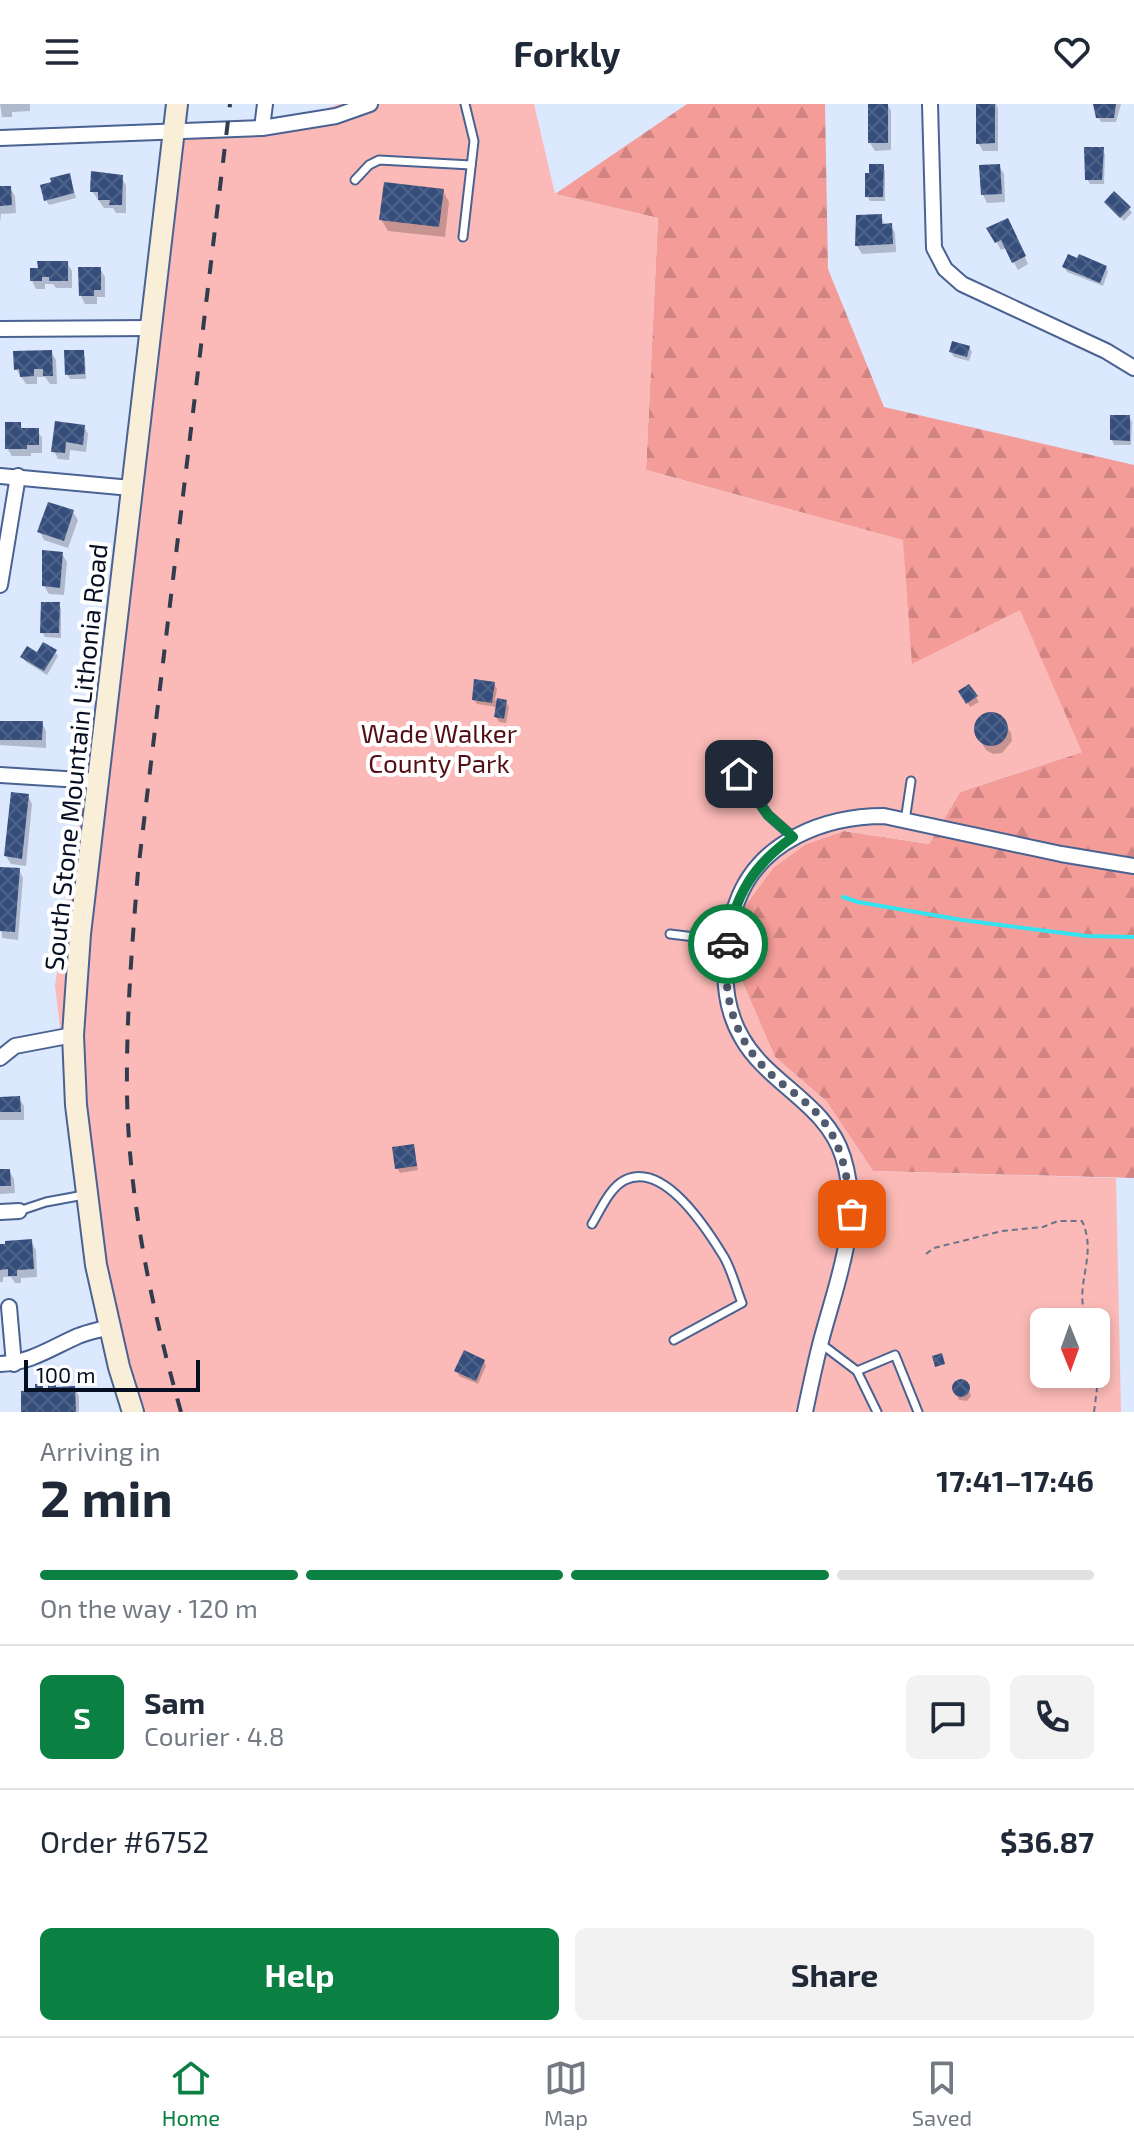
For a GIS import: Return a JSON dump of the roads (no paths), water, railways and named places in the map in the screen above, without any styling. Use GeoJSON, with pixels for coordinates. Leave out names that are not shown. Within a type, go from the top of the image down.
{"type":"FeatureCollection","features":[{"type":"Feature","properties":{"kind":"main road","name":"South Stone Mountain Lithonia Road"},"geometry":{"type":"LineString","coordinates":[[133,1412],[109,1327],[96,1265],[76,1105],[73,1035],[80,934],[97,781],[177,104]]}},
{"type":"Feature","properties":{"kind":"street"},"geometry":{"type":"LineString","coordinates":[[262,128],[265,104]]}},
{"type":"Feature","properties":{"kind":"street"},"geometry":{"type":"LineString","coordinates":[[0,138],[262,128],[336,116],[370,104]]}},
{"type":"Feature","properties":{"kind":"street"},"geometry":{"type":"LineString","coordinates":[[930,104],[934,248],[945,269],[962,284],[1106,351],[1134,368]]}},
{"type":"Feature","properties":{"kind":"street"},"geometry":{"type":"LineString","coordinates":[[0,329],[150,328]]}},
{"type":"Feature","properties":{"kind":"street"},"geometry":{"type":"LineString","coordinates":[[0,476],[131,488]]}},
{"type":"Feature","properties":{"kind":"street"},"geometry":{"type":"LineString","coordinates":[[0,585],[18,476]]}},
{"type":"Feature","properties":{"kind":"street"},"geometry":{"type":"LineString","coordinates":[[0,775],[97,781]]}},
{"type":"Feature","properties":{"kind":"street"},"geometry":{"type":"LineString","coordinates":[[805,1412],[820,1343],[847,1249],[852,1214],[843,1156],[821,1118],[763,1066],[734,1022],[726,989],[728,941],[744,886],[766,859],[793,837],[843,818],[884,816],[1061,854],[1134,866]]}},
{"type":"Feature","properties":{"kind":"street"},"geometry":{"type":"LineString","coordinates":[[0,1058],[15,1046],[73,1035]]}},
{"type":"Feature","properties":{"kind":"street"},"geometry":{"type":"LineString","coordinates":[[0,1212],[19,1211]]}},
{"type":"Feature","properties":{"kind":"street"},"geometry":{"type":"LineString","coordinates":[[9,1307],[7,1364],[38,1357],[80,1335],[109,1327]]}},
{"type":"Feature","properties":{"kind":"lane"},"geometry":{"type":"LineString","coordinates":[[463,237],[474,141],[465,104]]}},
{"type":"Feature","properties":{"kind":"lane"},"geometry":{"type":"LineString","coordinates":[[355,180],[369,165],[379,160],[471,165]]}},
{"type":"Feature","properties":{"kind":"lane"},"geometry":{"type":"LineString","coordinates":[[739,774],[768,815],[793,837]]}},
{"type":"Feature","properties":{"kind":"lane"},"geometry":{"type":"LineString","coordinates":[[905,821],[911,781]]}},
{"type":"Feature","properties":{"kind":"lane"},"geometry":{"type":"LineString","coordinates":[[670,934],[728,941]]}},
{"type":"Feature","properties":{"kind":"lane"},"geometry":{"type":"LineString","coordinates":[[592,1224],[613,1192],[625,1180],[647,1177],[671,1188],[694,1215],[725,1259],[742,1303],[674,1340]]}},
{"type":"Feature","properties":{"kind":"lane"},"geometry":{"type":"LineString","coordinates":[[19,1211],[46,1202],[86,1195]]}},
{"type":"Feature","properties":{"kind":"lane"},"geometry":{"type":"LineString","coordinates":[[820,1343],[857,1371],[877,1412]]}},
{"type":"Feature","properties":{"kind":"lane"},"geometry":{"type":"LineString","coordinates":[[857,1371],[895,1355],[918,1412]]}},
{"type":"Feature","properties":{"kind":"waterway"},"geometry":{"type":"LineString","coordinates":[[843,897],[962,920],[1087,936],[1134,937]]}},
{"type":"Feature","properties":{"kind":"railway"},"geometry":{"type":"LineString","coordinates":[[181,1412],[152,1295],[137,1215],[127,1095],[128,1011],[138,871],[230,104]]}},
{"type":"Feature","properties":{"kind":"park label","name":"Wade Walker County Park"},"geometry":{"type":"Point","coordinates":[439,747]}}]}
